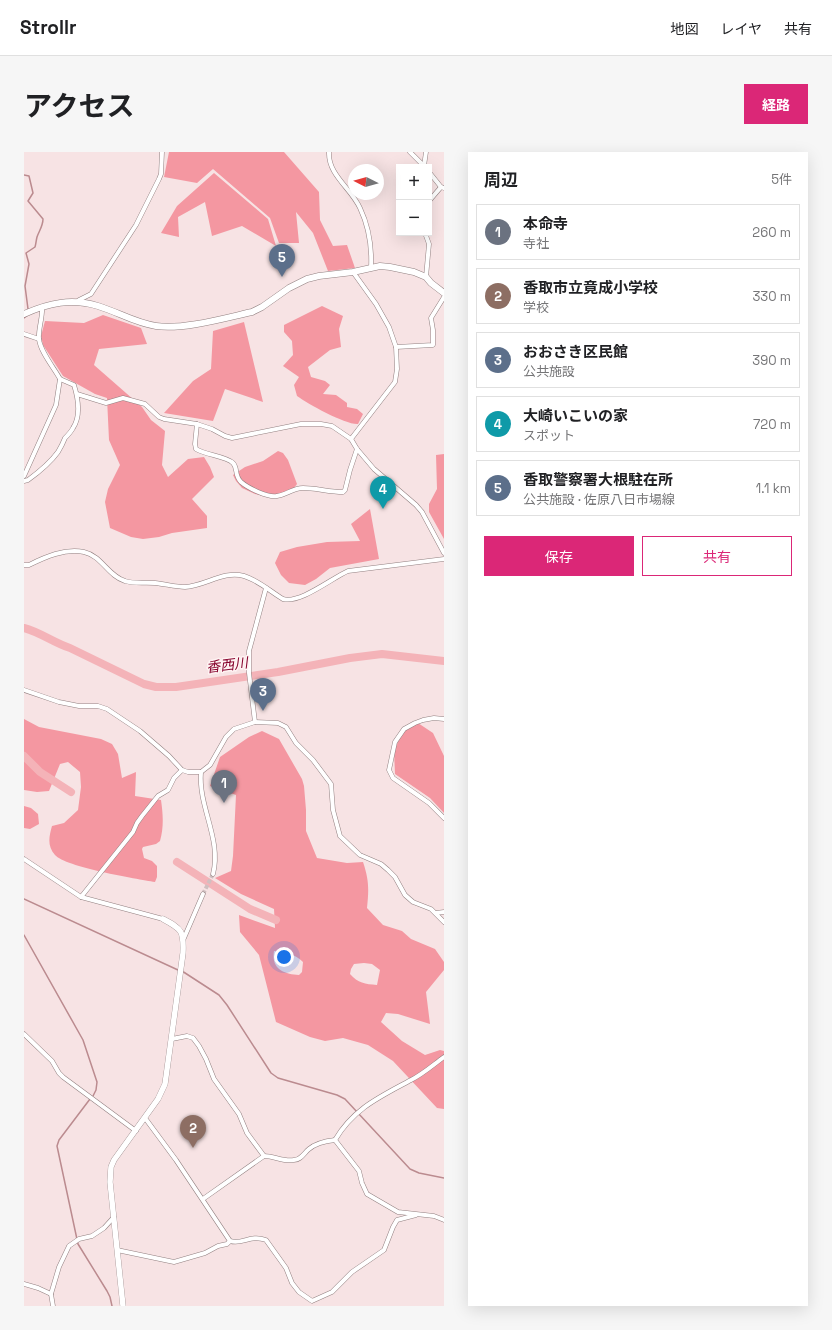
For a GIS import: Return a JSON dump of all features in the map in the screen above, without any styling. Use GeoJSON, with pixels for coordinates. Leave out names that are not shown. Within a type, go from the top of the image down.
{"type":"FeatureCollection","features":[{"type":"Feature","properties":{"kind":"main road"},"geometry":{"type":"LineString","coordinates":[[24,314],[42,307],[68,302],[77,302],[99,306],[137,321],[156,326],[184,326],[252,312],[262,307],[288,288],[307,279],[380,266],[414,272],[426,277],[444,294]]}},
{"type":"Feature","properties":{"kind":"street"},"geometry":{"type":"LineString","coordinates":[[77,302],[91,294],[136,225],[161,174],[162,152]]}},
{"type":"Feature","properties":{"kind":"street"},"geometry":{"type":"LineString","coordinates":[[329,152],[329,160],[339,180],[360,207],[370,241],[372,254],[371,268]]}},
{"type":"Feature","properties":{"kind":"street"},"geometry":{"type":"LineString","coordinates":[[410,152],[422,164]]}},
{"type":"Feature","properties":{"kind":"street"},"geometry":{"type":"LineString","coordinates":[[424,164],[426,152]]}},
{"type":"Feature","properties":{"kind":"street"},"geometry":{"type":"LineString","coordinates":[[431,200],[442,188],[432,176]]}},
{"type":"Feature","properties":{"kind":"street"},"geometry":{"type":"LineString","coordinates":[[426,236],[429,244],[426,277]]}},
{"type":"Feature","properties":{"kind":"street"},"geometry":{"type":"LineString","coordinates":[[351,439],[395,382],[398,369],[396,347],[390,327],[376,304],[353,272]]}},
{"type":"Feature","properties":{"kind":"street"},"geometry":{"type":"LineString","coordinates":[[396,347],[433,345],[431,318],[444,297]]}},
{"type":"Feature","properties":{"kind":"street"},"geometry":{"type":"LineString","coordinates":[[24,481],[28,480],[48,464],[57,453],[66,436],[73,429],[78,410],[77,394],[74,386],[60,379],[44,353],[38,339],[43,313],[42,307]]}},
{"type":"Feature","properties":{"kind":"street"},"geometry":{"type":"LineString","coordinates":[[24,334],[38,339]]}},
{"type":"Feature","properties":{"kind":"street"},"geometry":{"type":"LineString","coordinates":[[24,476],[56,405],[60,379]]}},
{"type":"Feature","properties":{"kind":"street"},"geometry":{"type":"LineString","coordinates":[[77,394],[106,402],[123,398],[145,404],[164,420],[197,424],[232,438],[301,424],[321,424],[332,426],[351,439],[357,449],[374,469],[416,505],[422,512],[444,553]]}},
{"type":"Feature","properties":{"kind":"street"},"geometry":{"type":"LineString","coordinates":[[197,424],[196,449],[233,463],[236,468],[236,475],[242,482],[262,494],[273,496],[278,496],[292,489],[303,488],[343,492],[345,490],[357,449]]}},
{"type":"Feature","properties":{"kind":"street"},"geometry":{"type":"LineString","coordinates":[[24,565],[58,553],[72,551],[84,552],[92,555],[102,562],[115,577],[126,582],[155,583],[185,587],[231,575],[244,575],[288,601],[305,596],[348,571],[444,559]]}},
{"type":"Feature","properties":{"kind":"street"},"geometry":{"type":"LineString","coordinates":[[255,722],[249,673],[249,651],[266,588]]}},
{"type":"Feature","properties":{"kind":"street"},"geometry":{"type":"LineString","coordinates":[[24,690],[59,702],[79,706],[98,706],[107,709],[140,731],[169,756],[182,770],[188,772],[201,772],[210,765],[226,737],[234,729],[255,722],[278,722],[286,727],[296,743],[313,760],[331,784],[333,810],[340,836],[360,855],[380,864],[388,870],[395,876],[405,895],[413,902],[431,909],[444,922]]}},
{"type":"Feature","properties":{"kind":"street"},"geometry":{"type":"LineString","coordinates":[[444,719],[434,718],[423,720],[415,722],[404,729],[395,742],[389,770],[393,778],[429,803],[444,818]]}},
{"type":"Feature","properties":{"kind":"street"},"geometry":{"type":"LineString","coordinates":[[81,897],[133,832],[137,823],[158,796],[168,790],[174,778],[182,770]]}},
{"type":"Feature","properties":{"kind":"street"},"geometry":{"type":"LineString","coordinates":[[201,772],[200,783],[205,810],[212,828],[214,843],[216,866],[213,874]]}},
{"type":"Feature","properties":{"kind":"street"},"geometry":{"type":"LineString","coordinates":[[25,860],[81,897],[163,919],[178,928],[184,938]]}},
{"type":"Feature","properties":{"kind":"street"},"geometry":{"type":"LineString","coordinates":[[123,1306],[110,1182],[111,1167],[114,1160],[158,1100],[165,1084],[184,938],[203,894]]}},
{"type":"Feature","properties":{"kind":"street"},"geometry":{"type":"LineString","coordinates":[[436,913],[444,912]]}},
{"type":"Feature","properties":{"kind":"street"},"geometry":{"type":"LineString","coordinates":[[24,1034],[52,1061],[63,1077],[136,1131]]}},
{"type":"Feature","properties":{"kind":"street"},"geometry":{"type":"LineString","coordinates":[[172,1039],[187,1036],[193,1038],[206,1059],[214,1079],[238,1114],[247,1133],[264,1156]]}},
{"type":"Feature","properties":{"kind":"street"},"geometry":{"type":"LineString","coordinates":[[335,1140],[340,1131],[358,1111],[373,1100],[412,1080],[444,1058]]}},
{"type":"Feature","properties":{"kind":"street"},"geometry":{"type":"LineString","coordinates":[[145,1118],[203,1199],[230,1241]]}},
{"type":"Feature","properties":{"kind":"street"},"geometry":{"type":"LineString","coordinates":[[203,1199],[264,1156],[279,1159],[299,1159],[310,1148],[327,1141],[335,1140]]}},
{"type":"Feature","properties":{"kind":"street"},"geometry":{"type":"LineString","coordinates":[[335,1140],[359,1171],[367,1194],[398,1212],[434,1216],[444,1220]]}},
{"type":"Feature","properties":{"kind":"street"},"geometry":{"type":"LineString","coordinates":[[117,1250],[174,1262],[204,1253],[218,1246],[227,1244],[230,1241],[241,1242],[255,1237],[266,1240],[286,1268],[292,1283],[299,1292],[312,1301],[332,1292],[352,1272],[384,1250],[397,1220],[416,1215]]}},
{"type":"Feature","properties":{"kind":"street"},"geometry":{"type":"LineString","coordinates":[[53,1306],[51,1294],[69,1246],[79,1239],[92,1236],[104,1228],[114,1217]]}},
{"type":"Feature","properties":{"kind":"street"},"geometry":{"type":"LineString","coordinates":[[24,1284],[51,1294]]}},
{"type":"Feature","properties":{"kind":"shaded area"},"geometry":{"type":"Polygon","coordinates":[[[169,152],[284,152],[319,192],[320,220],[333,246],[347,245],[355,268],[328,271],[313,233],[296,212],[299,243],[279,243],[270,218],[213,169],[197,183],[164,177],[169,152]]]}},
{"type":"Feature","properties":{"kind":"shaded area"},"geometry":{"type":"Polygon","coordinates":[[[214,173],[268,219],[276,246],[242,226],[212,236],[205,202],[178,217],[179,237],[161,233],[177,206],[214,173]]]}},
{"type":"Feature","properties":{"kind":"shaded area"},"geometry":{"type":"Polygon","coordinates":[[[322,306],[343,316],[339,329],[341,347],[330,350],[308,367],[311,377],[325,381],[330,385],[323,394],[336,395],[347,403],[347,407],[357,409],[363,414],[358,424],[336,418],[297,396],[294,385],[299,377],[283,366],[293,355],[292,341],[284,332],[284,325],[322,306]]]}},
{"type":"Feature","properties":{"kind":"shaded area"},"geometry":{"type":"Polygon","coordinates":[[[103,315],[141,328],[147,344],[99,349],[94,365],[142,407],[151,420],[165,431],[162,465],[168,477],[188,459],[204,457],[214,477],[192,499],[207,516],[207,528],[143,539],[131,537],[110,528],[105,502],[108,489],[120,465],[109,440],[107,398],[95,394],[63,376],[43,345],[41,336],[45,321],[84,323],[103,315]]]}},
{"type":"Feature","properties":{"kind":"shaded area"},"geometry":{"type":"Polygon","coordinates":[[[244,322],[263,402],[225,389],[213,421],[164,413],[193,381],[211,369],[213,331],[244,322]]]}},
{"type":"Feature","properties":{"kind":"shaded area"},"geometry":{"type":"Polygon","coordinates":[[[278,451],[283,453],[288,460],[297,484],[291,492],[273,498],[255,494],[242,488],[233,475],[245,467],[263,461],[278,451]]]}},
{"type":"Feature","properties":{"kind":"shaded area"},"geometry":{"type":"Polygon","coordinates":[[[444,454],[444,539],[429,512],[429,504],[437,489],[436,455],[444,454]]]}},
{"type":"Feature","properties":{"kind":"shaded area"},"geometry":{"type":"Polygon","coordinates":[[[370,509],[379,559],[330,568],[316,579],[305,585],[289,583],[281,575],[275,563],[280,552],[297,547],[327,542],[360,541],[351,524],[370,509]]]}},
{"type":"Feature","properties":{"kind":"shaded area"},"geometry":{"type":"Polygon","coordinates":[[[24,719],[39,727],[101,739],[112,744],[118,754],[122,778],[136,772],[135,796],[161,800],[163,820],[160,841],[156,844],[143,847],[142,849],[144,858],[152,861],[157,866],[157,877],[155,882],[72,864],[61,859],[52,852],[49,841],[52,826],[64,823],[78,810],[81,787],[80,772],[68,762],[60,764],[49,791],[37,792],[24,790],[24,719]]]}},
{"type":"Feature","properties":{"kind":"shaded area"},"geometry":{"type":"Polygon","coordinates":[[[411,723],[418,723],[433,733],[444,756],[444,813],[430,798],[395,774],[394,751],[403,730],[411,723]]]}},
{"type":"Feature","properties":{"kind":"shaded area"},"geometry":{"type":"Polygon","coordinates":[[[262,731],[279,739],[302,779],[306,810],[306,831],[317,858],[347,863],[363,862],[368,885],[367,908],[383,925],[402,931],[411,939],[435,949],[444,962],[444,970],[426,992],[430,1024],[398,1014],[386,1013],[381,1022],[402,1041],[425,1055],[440,1050],[444,1051],[444,1109],[437,1108],[393,1061],[368,1045],[343,1038],[325,1041],[310,1037],[276,1022],[259,955],[240,932],[239,915],[275,928],[274,909],[241,894],[215,878],[231,871],[236,795],[210,786],[220,757],[249,737],[262,731]],[[274,951],[275,962],[284,972],[299,975],[302,972],[303,962],[300,959],[290,954],[274,951]],[[354,964],[350,974],[362,982],[377,985],[380,970],[372,964],[354,964]]]}},
{"type":"Feature","properties":{"kind":"shaded area"},"geometry":{"type":"Polygon","coordinates":[[[24,806],[31,808],[38,814],[39,824],[30,829],[24,828],[24,806]]]}},
{"type":"Feature","properties":{"kind":"waterway"},"geometry":{"type":"LineString","coordinates":[[24,175],[29,176],[33,193],[28,201],[43,219],[35,247],[26,253],[29,264],[25,286],[28,309]]}},
{"type":"Feature","properties":{"kind":"waterway"},"geometry":{"type":"LineString","coordinates":[[24,318],[28,315]]}},
{"type":"Feature","properties":{"kind":"waterway","name":"香西川"},"geometry":{"type":"LineString","coordinates":[[24,628],[36,632],[144,684],[156,687],[176,687],[278,672],[350,658],[382,654],[444,661]]}},
{"type":"Feature","properties":{"kind":"waterway"},"geometry":{"type":"LineString","coordinates":[[24,756],[40,772],[71,792]]}},
{"type":"Feature","properties":{"kind":"waterway"},"geometry":{"type":"LineString","coordinates":[[177,862],[250,909],[276,920]]}},
{"type":"Feature","properties":{"kind":"waterway"},"geometry":{"type":"LineString","coordinates":[[24,899],[178,970]]}},
{"type":"Feature","properties":{"kind":"waterway"},"geometry":{"type":"LineString","coordinates":[[24,935],[83,1040],[97,1082],[96,1090],[93,1096]]}},
{"type":"Feature","properties":{"kind":"waterway"},"geometry":{"type":"LineString","coordinates":[[182,971],[219,995],[271,1073],[278,1078],[337,1095],[345,1099],[410,1169],[419,1173],[444,1178]]}},
{"type":"Feature","properties":{"kind":"waterway"},"geometry":{"type":"LineString","coordinates":[[90,1099],[59,1140],[57,1146],[78,1244],[107,1291],[112,1306]]}},
{"type":"Feature","properties":{"kind":"tunnel"},"geometry":{"type":"LineString","coordinates":[[203,894],[213,874]]}},
{"type":"Feature","properties":{"kind":"place","name":"香取警察署大根駐在所"},"geometry":{"type":"Point","coordinates":[282,277]}},
{"type":"Feature","properties":{"kind":"place","name":"大崎いこいの家"},"geometry":{"type":"Point","coordinates":[383,509]}},
{"type":"Feature","properties":{"kind":"place","name":"おおさき区民館"},"geometry":{"type":"Point","coordinates":[263,711]}},
{"type":"Feature","properties":{"kind":"place","name":"本命寺"},"geometry":{"type":"Point","coordinates":[224,803]}},
{"type":"Feature","properties":{"kind":"place","name":"香取市立竟成小学校"},"geometry":{"type":"Point","coordinates":[193,1148]}}]}
